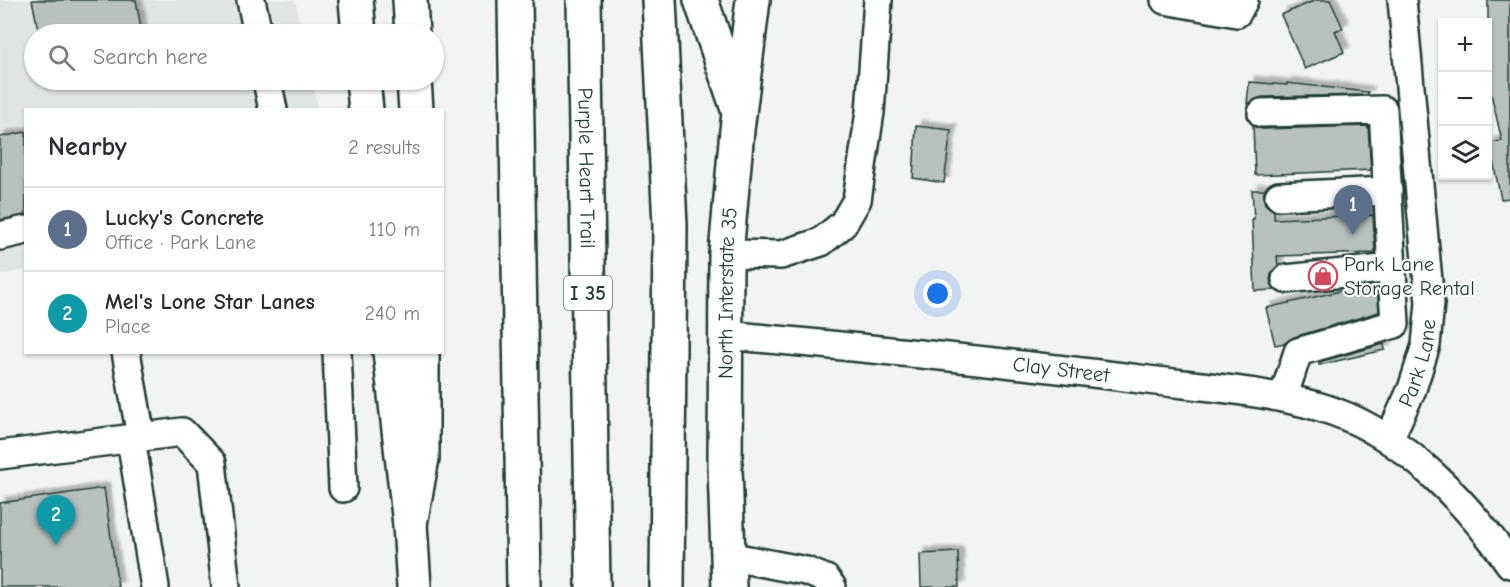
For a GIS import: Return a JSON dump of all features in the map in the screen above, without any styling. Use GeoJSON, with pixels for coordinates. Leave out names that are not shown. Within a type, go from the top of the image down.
{"type":"FeatureCollection","features":[{"type":"Feature","properties":{"kind":"main road"},"geometry":{"type":"LineString","coordinates":[[356,0],[358,24]]}},
{"type":"Feature","properties":{"kind":"main road"},"geometry":{"type":"LineString","coordinates":[[410,0],[411,24]]}},
{"type":"Feature","properties":{"kind":"main road"},"geometry":{"type":"LineString","coordinates":[[515,0],[524,587]]}},
{"type":"Feature","properties":{"kind":"main road","name":"Purple Heart Trail"},"geometry":{"type":"LineString","coordinates":[[584,0],[593,587]]}},
{"type":"Feature","properties":{"kind":"main road"},"geometry":{"type":"LineString","coordinates":[[659,0],[669,225],[667,587]]}},
{"type":"Feature","properties":{"kind":"main road"},"geometry":{"type":"LineString","coordinates":[[701,0],[739,112]]}},
{"type":"Feature","properties":{"kind":"main road","name":"North Interstate 35"},"geometry":{"type":"LineString","coordinates":[[728,572],[726,254],[739,112],[753,0]]}},
{"type":"Feature","properties":{"kind":"main road"},"geometry":{"type":"LineString","coordinates":[[364,90],[366,108]]}},
{"type":"Feature","properties":{"kind":"main road"},"geometry":{"type":"LineString","coordinates":[[415,90],[416,108]]}},
{"type":"Feature","properties":{"kind":"main road"},"geometry":{"type":"LineString","coordinates":[[390,354],[410,524],[414,587]]}},
{"type":"Feature","properties":{"kind":"main road"},"geometry":{"type":"LineString","coordinates":[[410,524],[422,458],[422,354]]}},
{"type":"Feature","properties":{"kind":"street"},"geometry":{"type":"LineString","coordinates":[[252,0],[256,24]]}},
{"type":"Feature","properties":{"kind":"street"},"geometry":{"type":"LineString","coordinates":[[726,254],[781,255],[821,242],[843,224],[857,200],[870,112],[878,0]]}},
{"type":"Feature","properties":{"kind":"street"},"geometry":{"type":"LineString","coordinates":[[1165,0],[1238,13],[1244,0]]}},
{"type":"Feature","properties":{"kind":"street","name":"Park Lane"},"geometry":{"type":"LineString","coordinates":[[1389,439],[1412,388],[1426,345],[1430,303],[1402,0]]}},
{"type":"Feature","properties":{"kind":"street"},"geometry":{"type":"LineString","coordinates":[[269,90],[273,108]]}},
{"type":"Feature","properties":{"kind":"street"},"geometry":{"type":"LineString","coordinates":[[1262,113],[1383,110],[1395,324],[1298,352],[1282,398]]}},
{"type":"Feature","properties":{"kind":"street"},"geometry":{"type":"LineString","coordinates":[[1279,196],[1388,191]]}},
{"type":"Feature","properties":{"kind":"street"},"geometry":{"type":"LineString","coordinates":[[0,236],[24,230]]}},
{"type":"Feature","properties":{"kind":"street"},"geometry":{"type":"LineString","coordinates":[[1286,279],[1392,268]]}},
{"type":"Feature","properties":{"kind":"street","name":"Clay Street"},"geometry":{"type":"LineString","coordinates":[[725,335],[1086,372],[1282,398],[1335,412],[1389,439]]}},
{"type":"Feature","properties":{"kind":"street"},"geometry":{"type":"LineString","coordinates":[[126,354],[155,587]]}},
{"type":"Feature","properties":{"kind":"street"},"geometry":{"type":"LineString","coordinates":[[337,354],[343,488]]}},
{"type":"Feature","properties":{"kind":"street"},"geometry":{"type":"LineString","coordinates":[[0,455],[182,432],[212,463],[226,587]]}},
{"type":"Feature","properties":{"kind":"street"},"geometry":{"type":"LineString","coordinates":[[1389,439],[1440,482],[1490,534],[1510,564]]}},
{"type":"Feature","properties":{"kind":"street"},"geometry":{"type":"LineString","coordinates":[[728,572],[806,571],[826,579],[832,587]]}},
{"type":"Feature","properties":{"kind":"shaded area"},"geometry":{"type":"Polygon","coordinates":[[[0,0],[295,0],[300,24],[24,24],[24,90],[314,90],[318,108],[24,108],[24,270],[0,275],[0,0]]]}},
{"type":"Feature","properties":{"kind":"building"},"geometry":{"type":"Polygon","coordinates":[[[32,0],[136,0],[140,24],[37,24],[32,0]]]}},
{"type":"Feature","properties":{"kind":"building"},"geometry":{"type":"Polygon","coordinates":[[[1316,0],[1330,0],[1343,28],[1335,31],[1344,52],[1305,69],[1281,15],[1316,0]]]}},
{"type":"Feature","properties":{"kind":"building"},"geometry":{"type":"Polygon","coordinates":[[[1488,0],[1510,0],[1510,198],[1501,199],[1492,157],[1492,143],[1502,141],[1492,98],[1492,18],[1488,18],[1488,0]]]}},
{"type":"Feature","properties":{"kind":"building"},"geometry":{"type":"Polygon","coordinates":[[[1249,82],[1287,85],[1287,83],[1368,92],[1368,95],[1262,97],[1247,104],[1249,82]]]}},
{"type":"Feature","properties":{"kind":"building"},"geometry":{"type":"Polygon","coordinates":[[[916,126],[951,130],[944,183],[913,178],[916,126]]]}},
{"type":"Feature","properties":{"kind":"building"},"geometry":{"type":"Polygon","coordinates":[[[1253,126],[1262,129],[1368,126],[1371,170],[1255,175],[1253,126]]]}},
{"type":"Feature","properties":{"kind":"building"},"geometry":{"type":"Polygon","coordinates":[[[24,132],[24,215],[0,220],[0,137],[24,132]]]}},
{"type":"Feature","properties":{"kind":"building"},"geometry":{"type":"Polygon","coordinates":[[[1252,190],[1265,190],[1263,197],[1265,204],[1274,211],[1274,219],[1373,215],[1375,253],[1277,256],[1278,266],[1272,272],[1270,280],[1276,290],[1255,291],[1252,190]]]}},
{"type":"Feature","properties":{"kind":"building"},"geometry":{"type":"Polygon","coordinates":[[[1377,285],[1379,312],[1294,337],[1286,343],[1275,345],[1266,308],[1377,285]]]}},
{"type":"Feature","properties":{"kind":"building"},"geometry":{"type":"Polygon","coordinates":[[[1384,344],[1385,350],[1319,365],[1319,362],[1384,344]]]}},
{"type":"Feature","properties":{"kind":"building"},"geometry":{"type":"Polygon","coordinates":[[[104,488],[118,587],[0,587],[0,503],[104,488]]]}},
{"type":"Feature","properties":{"kind":"building"},"geometry":{"type":"Polygon","coordinates":[[[958,552],[959,587],[921,587],[920,554],[958,552]]]}},
{"type":"Feature","properties":{"kind":"place","name":"Lucky's Concrete"},"geometry":{"type":"Point","coordinates":[1353,235]}},
{"type":"Feature","properties":{"kind":"place","name":"Park Lane Storage Rental"},"geometry":{"type":"Point","coordinates":[1323,276]}},
{"type":"Feature","properties":{"kind":"place","name":"Mel's Lone Star Lanes"},"geometry":{"type":"Point","coordinates":[56,545]}}]}
